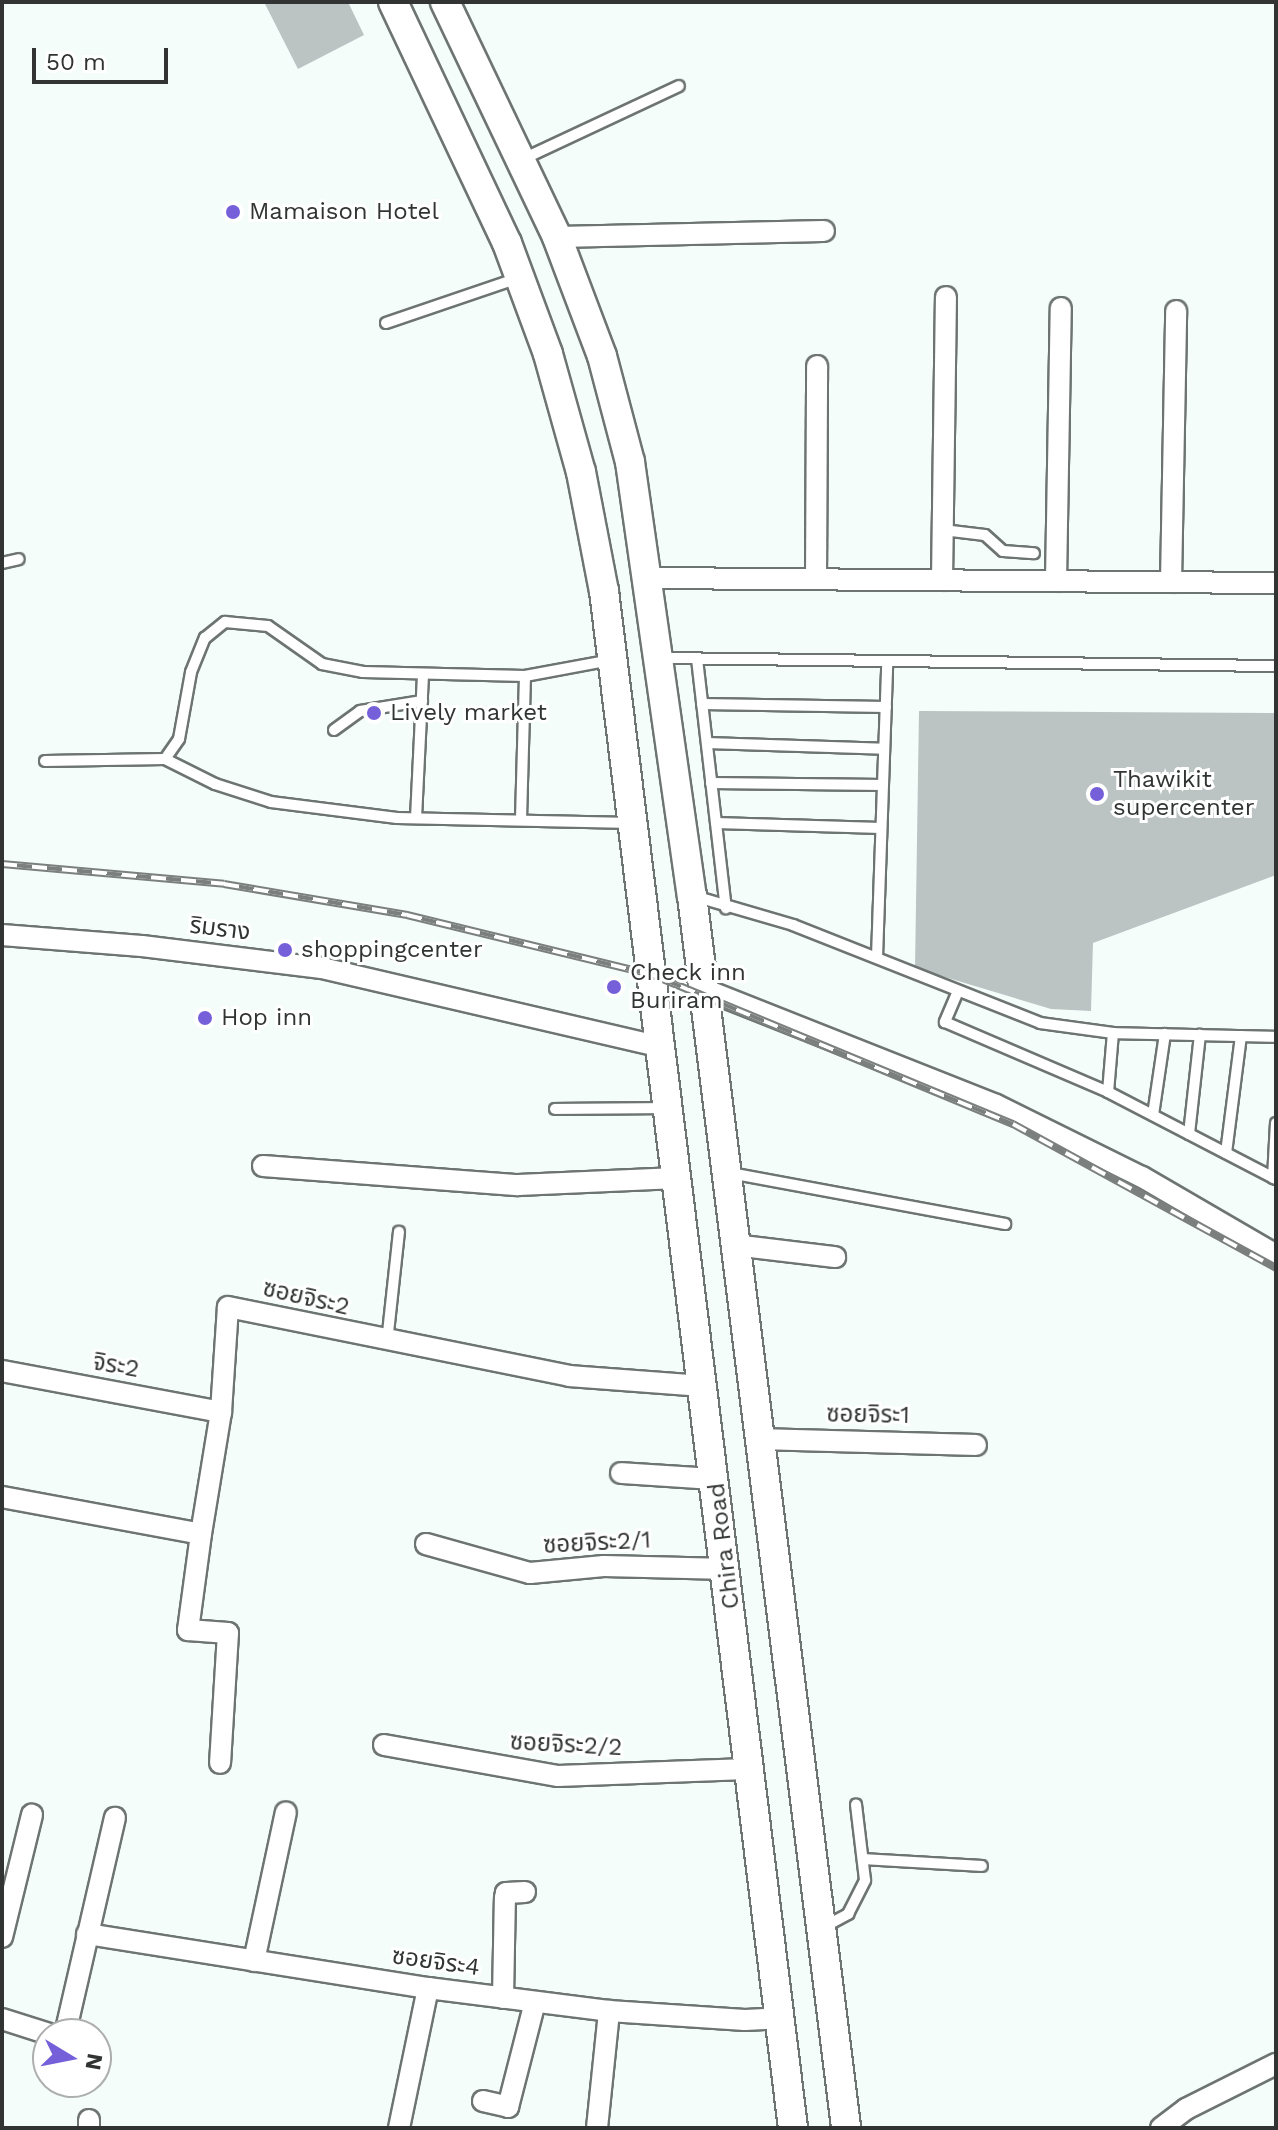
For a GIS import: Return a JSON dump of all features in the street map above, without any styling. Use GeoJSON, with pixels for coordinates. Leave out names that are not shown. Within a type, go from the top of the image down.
{"type":"FeatureCollection","features":[{"type":"Feature","properties":{"kind":"main road","name":"Chira Road"},"geometry":{"type":"LineString","coordinates":[[393,2],[519,277],[548,354],[581,472],[613,660],[653,965],[677,1178],[728,1569],[747,1769],[793,2128]]}},
{"type":"Feature","properties":{"kind":"main road","name":"Chira Road"},"geometry":{"type":"LineString","coordinates":[[445,2],[523,159],[557,237],[602,356],[630,462],[650,578],[692,896],[700,981],[846,2128]]}},
{"type":"Feature","properties":{"kind":"main road"},"geometry":{"type":"LineString","coordinates":[[653,965],[700,981]]}},
{"type":"Feature","properties":{"kind":"street"},"geometry":{"type":"LineString","coordinates":[[557,237],[824,231]]}},
{"type":"Feature","properties":{"kind":"street"},"geometry":{"type":"LineString","coordinates":[[942,580],[946,297]]}},
{"type":"Feature","properties":{"kind":"street"},"geometry":{"type":"LineString","coordinates":[[1056,581],[1061,308]]}},
{"type":"Feature","properties":{"kind":"street"},"geometry":{"type":"LineString","coordinates":[[1171,582],[1176,311]]}},
{"type":"Feature","properties":{"kind":"street"},"geometry":{"type":"LineString","coordinates":[[816,579],[817,366]]}},
{"type":"Feature","properties":{"kind":"street"},"geometry":{"type":"LineString","coordinates":[[650,578],[1276,583]]}},
{"type":"Feature","properties":{"kind":"street","name":"ริมราง"},"geometry":{"type":"LineString","coordinates":[[2,935],[142,946],[322,968],[662,1047]]}},
{"type":"Feature","properties":{"kind":"street"},"geometry":{"type":"LineString","coordinates":[[700,981],[996,1105],[1142,1177],[1276,1255]]}},
{"type":"Feature","properties":{"kind":"street"},"geometry":{"type":"LineString","coordinates":[[263,1166],[518,1185],[677,1178]]}},
{"type":"Feature","properties":{"kind":"street"},"geometry":{"type":"LineString","coordinates":[[734,1245],[835,1257]]}},
{"type":"Feature","properties":{"kind":"street","name":"ซอยจิระ2"},"geometry":{"type":"LineString","coordinates":[[220,1763],[228,1633],[188,1630],[221,1412],[228,1307],[387,1343],[569,1376],[703,1386]]}},
{"type":"Feature","properties":{"kind":"street","name":"จิระ2"},"geometry":{"type":"LineString","coordinates":[[2,1371],[221,1412]]}},
{"type":"Feature","properties":{"kind":"street","name":"ซอยจิระ1"},"geometry":{"type":"LineString","coordinates":[[759,1439],[976,1445]]}},
{"type":"Feature","properties":{"kind":"street"},"geometry":{"type":"LineString","coordinates":[[621,1473],[715,1479]]}},
{"type":"Feature","properties":{"kind":"street"},"geometry":{"type":"LineString","coordinates":[[2,1497],[201,1534]]}},
{"type":"Feature","properties":{"kind":"street","name":"ซอยจิระ2/1"},"geometry":{"type":"LineString","coordinates":[[426,1544],[530,1573],[604,1566],[728,1569]]}},
{"type":"Feature","properties":{"kind":"street","name":"ซอยจิระ2/2"},"geometry":{"type":"LineString","coordinates":[[384,1745],[558,1776],[747,1769]]}},
{"type":"Feature","properties":{"kind":"street"},"geometry":{"type":"LineString","coordinates":[[254,1961],[286,1812]]}},
{"type":"Feature","properties":{"kind":"street"},"geometry":{"type":"LineString","coordinates":[[2,1937],[32,1815]]}},
{"type":"Feature","properties":{"kind":"street"},"geometry":{"type":"LineString","coordinates":[[69,2018],[115,1818]]}},
{"type":"Feature","properties":{"kind":"street"},"geometry":{"type":"LineString","coordinates":[[503,1998],[506,1893],[525,1892]]}},
{"type":"Feature","properties":{"kind":"street","name":"ซอยจิระ4"},"geometry":{"type":"LineString","coordinates":[[87,1934],[428,1988],[609,2011],[745,2020],[780,2018]]}},
{"type":"Feature","properties":{"kind":"street"},"geometry":{"type":"LineString","coordinates":[[399,2128],[428,1988]]}},
{"type":"Feature","properties":{"kind":"street"},"geometry":{"type":"LineString","coordinates":[[483,2101],[508,2107],[535,2002]]}},
{"type":"Feature","properties":{"kind":"street"},"geometry":{"type":"LineString","coordinates":[[597,2128],[609,2011]]}},
{"type":"Feature","properties":{"kind":"street"},"geometry":{"type":"LineString","coordinates":[[2,2019],[32,2029]]}},
{"type":"Feature","properties":{"kind":"street"},"geometry":{"type":"LineString","coordinates":[[1161,2128],[1186,2109],[1276,2064]]}},
{"type":"Feature","properties":{"kind":"lane"},"geometry":{"type":"LineString","coordinates":[[523,159],[679,86]]}},
{"type":"Feature","properties":{"kind":"lane"},"geometry":{"type":"LineString","coordinates":[[386,323],[519,277]]}},
{"type":"Feature","properties":{"kind":"lane"},"geometry":{"type":"LineString","coordinates":[[943,530],[985,535],[1003,551],[1034,553]]}},
{"type":"Feature","properties":{"kind":"lane"},"geometry":{"type":"LineString","coordinates":[[2,563],[19,559]]}},
{"type":"Feature","properties":{"kind":"lane"},"geometry":{"type":"LineString","coordinates":[[165,759],[179,739],[191,672],[205,638],[225,622],[268,626],[322,664],[423,674],[525,676],[613,660]]}},
{"type":"Feature","properties":{"kind":"lane"},"geometry":{"type":"LineString","coordinates":[[659,658],[887,664],[1276,666]]}},
{"type":"Feature","properties":{"kind":"lane"},"geometry":{"type":"LineString","coordinates":[[697,659],[726,908]]}},
{"type":"Feature","properties":{"kind":"lane"},"geometry":{"type":"LineString","coordinates":[[877,957],[887,664]]}},
{"type":"Feature","properties":{"kind":"lane"},"geometry":{"type":"LineString","coordinates":[[416,818],[423,674]]}},
{"type":"Feature","properties":{"kind":"lane"},"geometry":{"type":"LineString","coordinates":[[521,819],[525,676]]}},
{"type":"Feature","properties":{"kind":"lane"},"geometry":{"type":"LineString","coordinates":[[334,730],[360,711],[422,701]]}},
{"type":"Feature","properties":{"kind":"lane"},"geometry":{"type":"LineString","coordinates":[[702,704],[886,707]]}},
{"type":"Feature","properties":{"kind":"lane"},"geometry":{"type":"LineString","coordinates":[[707,743],[884,749]]}},
{"type":"Feature","properties":{"kind":"lane"},"geometry":{"type":"LineString","coordinates":[[45,761],[165,759],[215,784],[271,802],[416,818],[634,823]]}},
{"type":"Feature","properties":{"kind":"lane"},"geometry":{"type":"LineString","coordinates":[[711,783],[883,785]]}},
{"type":"Feature","properties":{"kind":"lane"},"geometry":{"type":"LineString","coordinates":[[716,823],[881,828]]}},
{"type":"Feature","properties":{"kind":"lane"},"geometry":{"type":"LineString","coordinates":[[692,896],[793,925],[1040,1023],[1113,1033],[1276,1037]]}},
{"type":"Feature","properties":{"kind":"lane"},"geometry":{"type":"LineString","coordinates":[[958,991],[945,1022],[1108,1092],[1274,1178],[1276,1123]]}},
{"type":"Feature","properties":{"kind":"lane"},"geometry":{"type":"LineString","coordinates":[[1108,1092],[1113,1033]]}},
{"type":"Feature","properties":{"kind":"lane"},"geometry":{"type":"LineString","coordinates":[[1153,1115],[1165,1034]]}},
{"type":"Feature","properties":{"kind":"lane"},"geometry":{"type":"LineString","coordinates":[[1189,1134],[1200,1035]]}},
{"type":"Feature","properties":{"kind":"lane"},"geometry":{"type":"LineString","coordinates":[[1226,1153],[1241,1036]]}},
{"type":"Feature","properties":{"kind":"lane"},"geometry":{"type":"LineString","coordinates":[[555,1109],[669,1108]]}},
{"type":"Feature","properties":{"kind":"lane"},"geometry":{"type":"LineString","coordinates":[[724,1172],[1005,1224]]}},
{"type":"Feature","properties":{"kind":"lane"},"geometry":{"type":"LineString","coordinates":[[387,1343],[399,1232]]}},
{"type":"Feature","properties":{"kind":"lane"},"geometry":{"type":"LineString","coordinates":[[821,1929],[848,1914],[865,1880],[856,1805]]}},
{"type":"Feature","properties":{"kind":"lane"},"geometry":{"type":"LineString","coordinates":[[863,1859],[982,1866]]}},
{"type":"Feature","properties":{"kind":"building"},"geometry":{"type":"Polygon","coordinates":[[[264,2],[348,2],[364,35],[298,69],[264,2]]]}},
{"type":"Feature","properties":{"kind":"building","name":"Thawikit supercenter"},"geometry":{"type":"Polygon","coordinates":[[[919,711],[1276,713],[1276,875],[1093,943],[1091,1011],[1051,1009],[915,968],[919,711]]]}},
{"type":"Feature","properties":{"kind":"railway"},"geometry":{"type":"LineString","coordinates":[[2,864],[224,884],[407,915],[653,975],[1013,1124],[1276,1268]]}},
{"type":"Feature","properties":{"kind":"place","name":"Mamaison Hotel"},"geometry":{"type":"Point","coordinates":[233,212]}},
{"type":"Feature","properties":{"kind":"place","name":"Lively market"},"geometry":{"type":"Point","coordinates":[374,713]}},
{"type":"Feature","properties":{"kind":"place","name":"Thawikit supercenter"},"geometry":{"type":"Point","coordinates":[1097,794]}},
{"type":"Feature","properties":{"kind":"place","name":"shoppingcenter"},"geometry":{"type":"Point","coordinates":[285,950]}},
{"type":"Feature","properties":{"kind":"place","name":"Check inn Buriram"},"geometry":{"type":"Point","coordinates":[614,987]}},
{"type":"Feature","properties":{"kind":"place","name":"Hop inn"},"geometry":{"type":"Point","coordinates":[205,1018]}}]}
